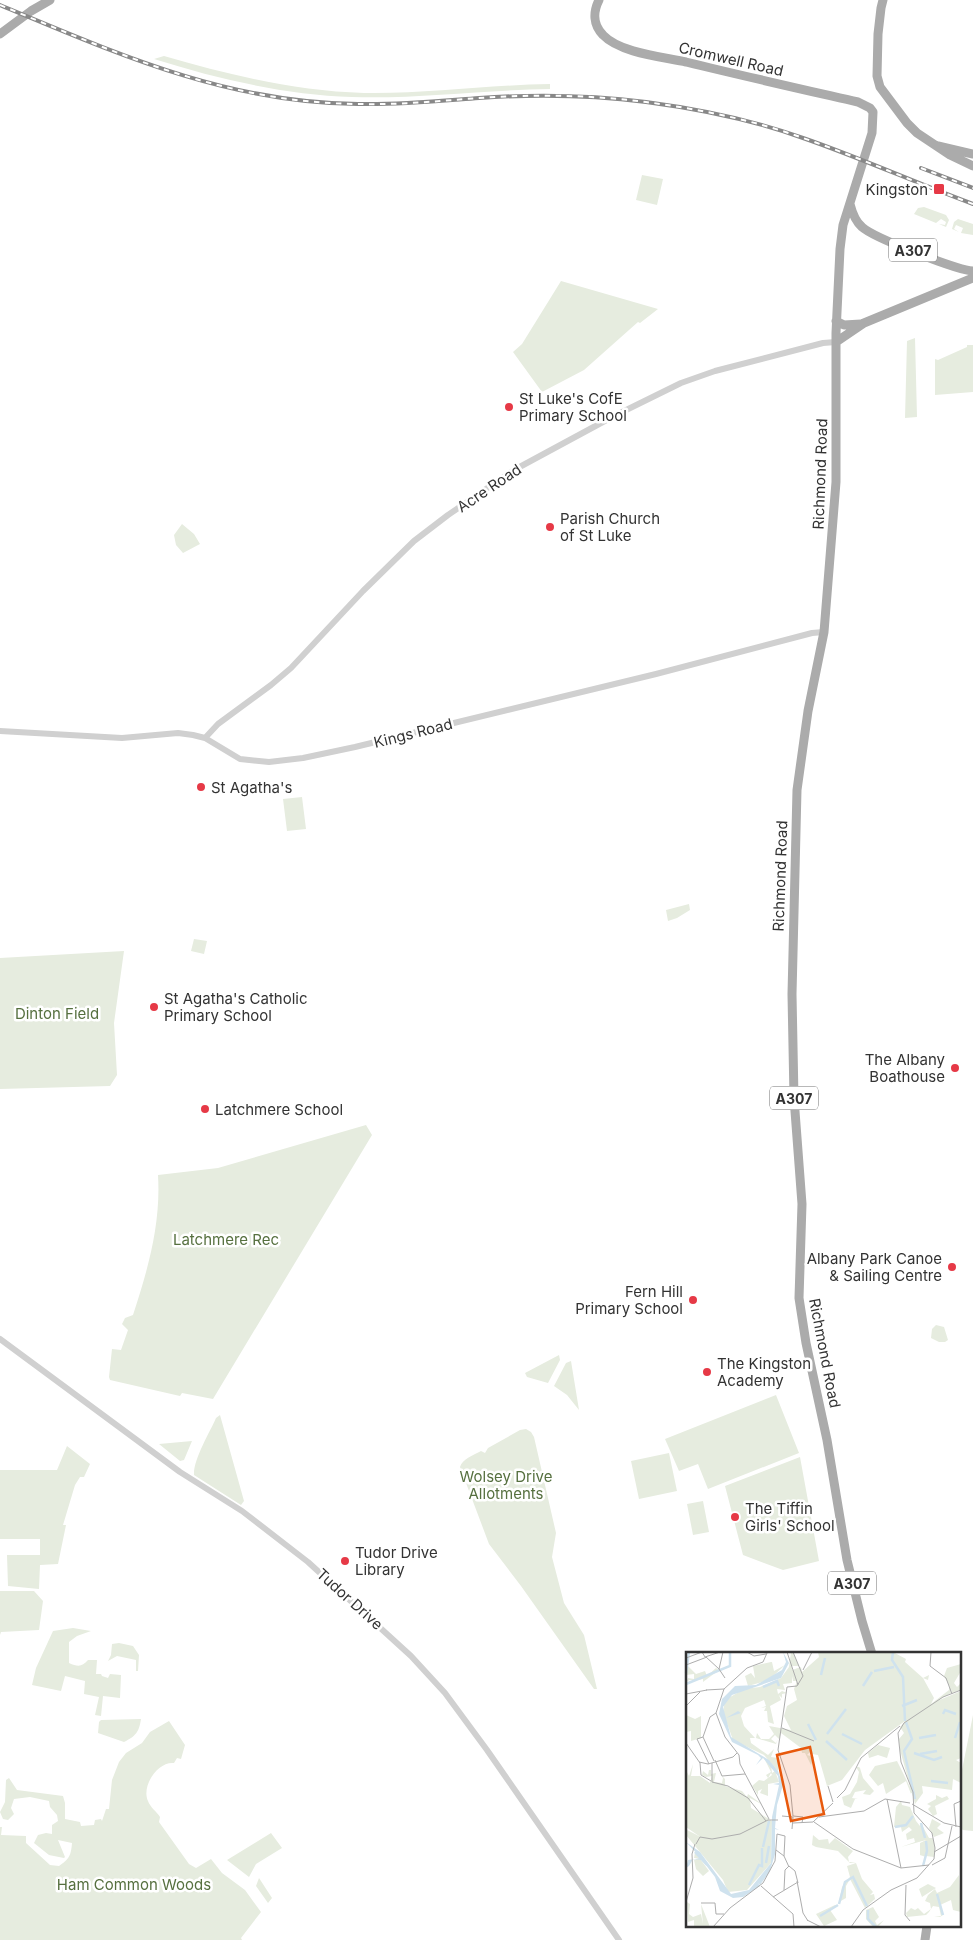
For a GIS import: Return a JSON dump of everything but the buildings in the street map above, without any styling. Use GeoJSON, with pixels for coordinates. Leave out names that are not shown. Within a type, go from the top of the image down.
{"type":"FeatureCollection","features":[{"type":"Feature","properties":{"kind":"main road"},"geometry":{"type":"LineString","coordinates":[[0,34],[31,11],[50,0]]}},
{"type":"Feature","properties":{"kind":"main road","name":"Cromwell Road"},"geometry":{"type":"LineString","coordinates":[[599,0],[594,18],[598,28],[610,41],[628,49],[864,104]]}},
{"type":"Feature","properties":{"kind":"main road"},"geometry":{"type":"LineString","coordinates":[[883,0],[879,18],[877,76],[880,87],[917,133],[950,155],[973,166]]}},
{"type":"Feature","properties":{"kind":"main road","name":"Richmond Road"},"geometry":{"type":"LineString","coordinates":[[864,104],[873,112],[874,122],[869,146],[841,233],[836,321],[837,461],[824,632],[808,711],[797,790],[792,1006],[794,1098],[802,1204],[799,1298],[806,1343],[825,1430],[847,1560],[871,1652]]}},
{"type":"Feature","properties":{"kind":"main road"},"geometry":{"type":"LineString","coordinates":[[936,145],[973,154]]}},
{"type":"Feature","properties":{"kind":"main road","name":"A307"},"geometry":{"type":"LineString","coordinates":[[850,204],[857,222],[869,232],[953,267],[973,271]]}},
{"type":"Feature","properties":{"kind":"main road"},"geometry":{"type":"LineString","coordinates":[[836,342],[864,324],[973,278]]}},
{"type":"Feature","properties":{"kind":"main road"},"geometry":{"type":"LineString","coordinates":[[836,321],[848,325],[864,324]]}},
{"type":"Feature","properties":{"kind":"street","name":"Acre Road"},"geometry":{"type":"LineString","coordinates":[[205,738],[218,724],[291,668],[414,541],[448,515],[514,470],[614,416],[681,383],[823,343],[836,342]]}},
{"type":"Feature","properties":{"kind":"street","name":"Kings Road"},"geometry":{"type":"LineString","coordinates":[[0,731],[122,738],[178,734],[205,738],[240,759],[269,762],[303,758],[656,674],[812,633],[824,632]]}},
{"type":"Feature","properties":{"kind":"street","name":"Tudor Drive"},"geometry":{"type":"LineString","coordinates":[[0,1339],[180,1472],[256,1522],[308,1562],[404,1649],[445,1693],[487,1750],[619,1940]]}},
{"type":"Feature","properties":{"kind":"green space"},"geometry":{"type":"Polygon","coordinates":[[[164,56],[213,70],[263,81],[338,92],[410,92],[550,84],[550,89],[402,97],[327,96],[252,85],[154,59],[164,56]]]}},
{"type":"Feature","properties":{"kind":"green space"},"geometry":{"type":"Polygon","coordinates":[[[642,175],[663,179],[657,205],[636,200],[642,175]]]}},
{"type":"Feature","properties":{"kind":"green space"},"geometry":{"type":"Polygon","coordinates":[[[924,207],[946,215],[949,220],[946,227],[939,224],[945,225],[946,222],[941,219],[936,223],[914,214],[918,208],[924,207]]]}},
{"type":"Feature","properties":{"kind":"green space"},"geometry":{"type":"Polygon","coordinates":[[[958,219],[973,224],[973,235],[961,233],[963,228],[956,225],[954,229],[959,232],[952,229],[954,222],[958,219]]]}},
{"type":"Feature","properties":{"kind":"green space"},"geometry":{"type":"Polygon","coordinates":[[[561,281],[658,309],[640,323],[638,322],[584,370],[542,392],[513,352],[522,344],[561,281]]]}},
{"type":"Feature","properties":{"kind":"green space"},"geometry":{"type":"Polygon","coordinates":[[[915,338],[917,417],[905,418],[907,341],[915,338]]]}},
{"type":"Feature","properties":{"kind":"green space"},"geometry":{"type":"Polygon","coordinates":[[[967,345],[973,345],[973,392],[935,395],[935,359],[938,360],[967,347],[967,345]]]}},
{"type":"Feature","properties":{"kind":"green space"},"geometry":{"type":"Polygon","coordinates":[[[182,524],[194,534],[200,544],[183,553],[176,545],[174,535],[182,524]]]}},
{"type":"Feature","properties":{"kind":"green space"},"geometry":{"type":"Polygon","coordinates":[[[302,797],[306,829],[287,831],[283,799],[302,797]]]}},
{"type":"Feature","properties":{"kind":"green space"},"geometry":{"type":"Polygon","coordinates":[[[689,904],[690,910],[668,921],[666,910],[689,904]]]}},
{"type":"Feature","properties":{"kind":"green space"},"geometry":{"type":"Polygon","coordinates":[[[194,939],[207,941],[204,954],[191,951],[194,939]]]}},
{"type":"Feature","properties":{"kind":"green space","name":"Dinton Field"},"geometry":{"type":"Polygon","coordinates":[[[124,951],[114,1023],[117,1075],[110,1086],[0,1089],[0,958],[124,951]]]}},
{"type":"Feature","properties":{"kind":"green space","name":"Latchmere Rec"},"geometry":{"type":"Polygon","coordinates":[[[366,1125],[372,1135],[213,1399],[182,1393],[180,1396],[110,1380],[112,1349],[121,1350],[128,1330],[122,1324],[125,1318],[133,1315],[144,1281],[155,1229],[158,1175],[218,1168],[366,1125]]]}},
{"type":"Feature","properties":{"kind":"green space"},"geometry":{"type":"Polygon","coordinates":[[[936,1325],[944,1327],[948,1340],[945,1342],[939,1342],[931,1338],[932,1329],[936,1325]]]}},
{"type":"Feature","properties":{"kind":"green space"},"geometry":{"type":"Polygon","coordinates":[[[559,1355],[560,1360],[548,1383],[527,1377],[525,1373],[559,1355]]]}},
{"type":"Feature","properties":{"kind":"green space"},"geometry":{"type":"Polygon","coordinates":[[[571,1361],[579,1410],[567,1395],[554,1386],[566,1363],[571,1361]]]}},
{"type":"Feature","properties":{"kind":"green space"},"geometry":{"type":"Polygon","coordinates":[[[776,1395],[799,1453],[708,1489],[698,1464],[679,1471],[665,1439],[776,1395]]]}},
{"type":"Feature","properties":{"kind":"green space"},"geometry":{"type":"Polygon","coordinates":[[[220,1415],[244,1501],[241,1505],[194,1475],[194,1469],[202,1446],[216,1418],[220,1415]]]}},
{"type":"Feature","properties":{"kind":"green space","name":"Wolsey Drive Allotments"},"geometry":{"type":"Polygon","coordinates":[[[526,1429],[534,1437],[556,1533],[552,1557],[564,1603],[584,1635],[597,1689],[594,1689],[489,1544],[460,1467],[463,1462],[481,1451],[485,1453],[488,1448],[520,1430],[526,1429]]]}},
{"type":"Feature","properties":{"kind":"green space"},"geometry":{"type":"Polygon","coordinates":[[[192,1441],[184,1460],[180,1461],[159,1444],[192,1441]]]}},
{"type":"Feature","properties":{"kind":"green space"},"geometry":{"type":"Polygon","coordinates":[[[67,1446],[90,1464],[84,1477],[80,1477],[75,1485],[63,1525],[66,1525],[58,1564],[40,1565],[39,1589],[8,1586],[7,1555],[40,1555],[40,1539],[0,1539],[0,1470],[57,1470],[67,1446]]]}},
{"type":"Feature","properties":{"kind":"green space"},"geometry":{"type":"Polygon","coordinates":[[[669,1453],[677,1491],[639,1499],[631,1461],[669,1453]]]}},
{"type":"Feature","properties":{"kind":"green space"},"geometry":{"type":"Polygon","coordinates":[[[800,1457],[819,1561],[783,1570],[743,1555],[725,1486],[800,1457]]]}},
{"type":"Feature","properties":{"kind":"green space"},"geometry":{"type":"Polygon","coordinates":[[[703,1501],[709,1532],[693,1535],[687,1504],[703,1501]]]}},
{"type":"Feature","properties":{"kind":"green space"},"geometry":{"type":"Polygon","coordinates":[[[0,1591],[34,1591],[43,1601],[39,1630],[1,1632],[0,1635],[0,1591]]]}},
{"type":"Feature","properties":{"kind":"green space"},"geometry":{"type":"Polygon","coordinates":[[[73,1628],[91,1631],[77,1636],[69,1642],[69,1663],[80,1666],[88,1660],[97,1660],[96,1674],[101,1674],[108,1678],[110,1674],[121,1675],[120,1698],[103,1696],[101,1716],[95,1715],[99,1697],[84,1694],[85,1681],[65,1676],[61,1691],[32,1685],[36,1668],[53,1631],[73,1628]]]}},
{"type":"Feature","properties":{"kind":"green space"},"geometry":{"type":"Polygon","coordinates":[[[119,1643],[133,1646],[139,1655],[138,1671],[136,1671],[136,1660],[117,1656],[108,1661],[111,1655],[112,1644],[119,1643]]]}},
{"type":"Feature","properties":{"kind":"green space"},"geometry":{"type":"Polygon","coordinates":[[[973,1715],[973,1831],[960,1828],[960,1780],[973,1715]]]}},
{"type":"Feature","properties":{"kind":"green space"},"geometry":{"type":"Polygon","coordinates":[[[141,1719],[136,1733],[124,1742],[98,1733],[101,1720],[141,1719]]]}},
{"type":"Feature","properties":{"kind":"green space","name":"Ham Common Woods"},"geometry":{"type":"Polygon","coordinates":[[[169,1721],[185,1745],[181,1759],[177,1758],[174,1763],[162,1766],[152,1776],[147,1788],[146,1795],[148,1801],[160,1817],[159,1822],[189,1864],[196,1868],[211,1859],[222,1873],[245,1890],[261,1912],[241,1938],[242,1940],[0,1940],[0,1827],[2,1827],[1,1835],[26,1836],[26,1843],[50,1865],[59,1866],[69,1857],[72,1843],[58,1840],[64,1858],[49,1855],[34,1843],[38,1835],[52,1834],[52,1825],[58,1821],[57,1815],[50,1807],[49,1801],[30,1797],[14,1799],[11,1808],[14,1814],[8,1820],[3,1819],[0,1812],[5,1802],[6,1780],[9,1778],[17,1790],[63,1796],[65,1819],[80,1822],[81,1826],[94,1825],[95,1820],[101,1819],[102,1821],[106,1809],[109,1809],[112,1780],[119,1762],[126,1753],[142,1743],[150,1732],[169,1721]]]}},
{"type":"Feature","properties":{"kind":"green space"},"geometry":{"type":"Polygon","coordinates":[[[271,1833],[282,1848],[256,1864],[249,1877],[227,1860],[271,1833]]]}},
{"type":"Feature","properties":{"kind":"green space"},"geometry":{"type":"Polygon","coordinates":[[[259,1878],[272,1898],[268,1903],[256,1886],[259,1878]]]}},
{"type":"Feature","properties":{"kind":"railway"},"geometry":{"type":"LineString","coordinates":[[0,5],[87,41],[174,73],[263,95],[310,101],[358,104],[521,96],[563,96],[646,102],[706,112],[765,126],[803,138],[973,204]]}},
{"type":"Feature","properties":{"kind":"railway"},"geometry":{"type":"LineString","coordinates":[[921,168],[973,188]]}},
{"type":"Feature","properties":{"kind":"place","name":"Kingston"},"geometry":{"type":"Point","coordinates":[939,189]}},
{"type":"Feature","properties":{"kind":"place","name":"St Luke's CofE Primary School"},"geometry":{"type":"Point","coordinates":[509,407]}},
{"type":"Feature","properties":{"kind":"place","name":"Parish Church of St Luke"},"geometry":{"type":"Point","coordinates":[550,527]}},
{"type":"Feature","properties":{"kind":"place","name":"St Agatha's"},"geometry":{"type":"Point","coordinates":[201,787]}},
{"type":"Feature","properties":{"kind":"place","name":"St Agatha's Catholic Primary School"},"geometry":{"type":"Point","coordinates":[154,1007]}},
{"type":"Feature","properties":{"kind":"place","name":"The Albany Boathouse"},"geometry":{"type":"Point","coordinates":[955,1068]}},
{"type":"Feature","properties":{"kind":"place","name":"Latchmere School"},"geometry":{"type":"Point","coordinates":[205,1109]}},
{"type":"Feature","properties":{"kind":"place","name":"Albany Park Canoe & Sailing Centre"},"geometry":{"type":"Point","coordinates":[952,1267]}},
{"type":"Feature","properties":{"kind":"place","name":"Fern Hill Primary School"},"geometry":{"type":"Point","coordinates":[693,1300]}},
{"type":"Feature","properties":{"kind":"place","name":"The Kingston Academy"},"geometry":{"type":"Point","coordinates":[707,1372]}},
{"type":"Feature","properties":{"kind":"place","name":"The Tiffin Girls' School"},"geometry":{"type":"Point","coordinates":[735,1517]}},
{"type":"Feature","properties":{"kind":"place","name":"Tudor Drive Library"},"geometry":{"type":"Point","coordinates":[345,1561]}}]}
